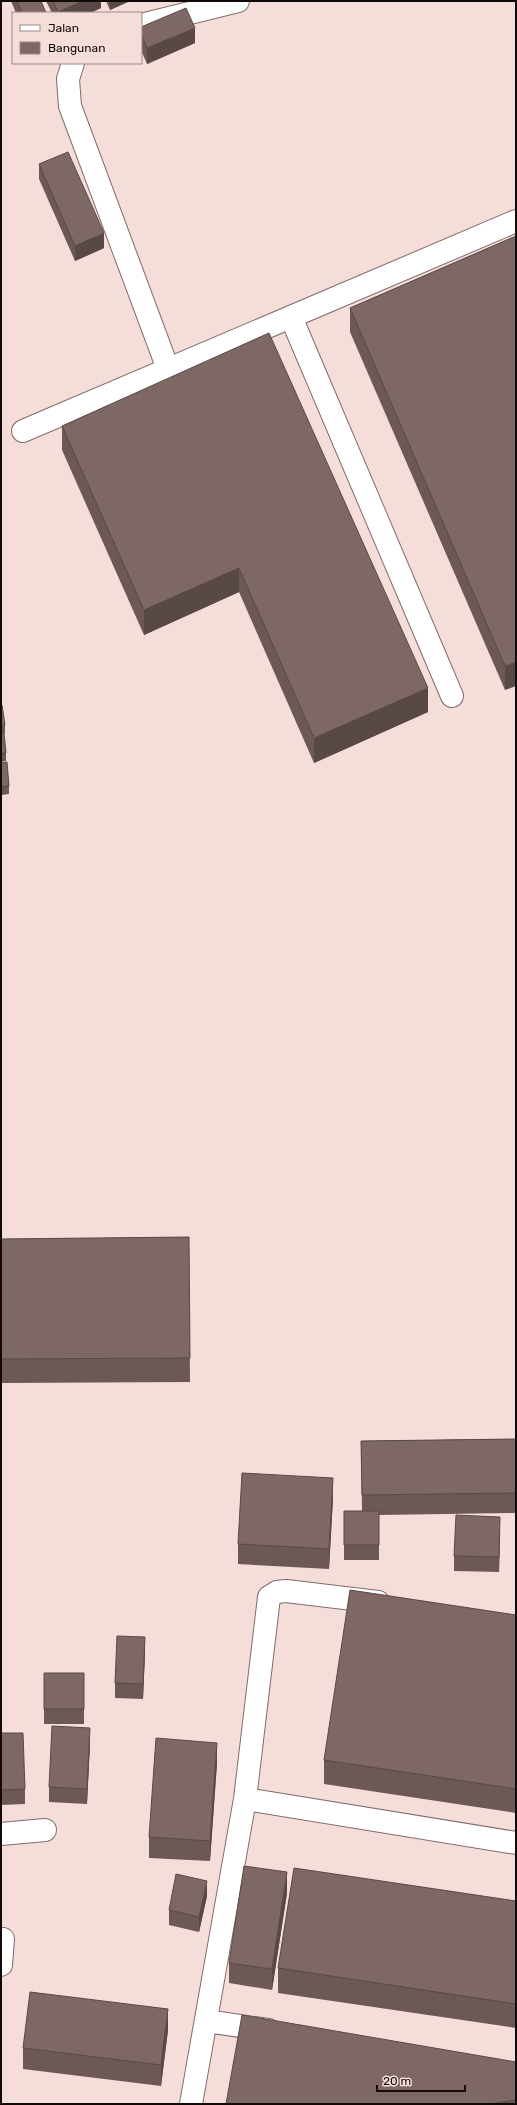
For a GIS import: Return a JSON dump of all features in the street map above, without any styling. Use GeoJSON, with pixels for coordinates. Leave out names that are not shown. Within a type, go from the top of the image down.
{"type":"FeatureCollection","features":[{"type":"Feature","properties":{"kind":"street"},"geometry":{"type":"LineString","coordinates":[[142,25],[238,1]]}},
{"type":"Feature","properties":{"kind":"street"},"geometry":{"type":"LineString","coordinates":[[73,64],[68,80],[70,106],[168,369]]}},
{"type":"Feature","properties":{"kind":"street"},"geometry":{"type":"LineString","coordinates":[[24,431],[516,221]]}},
{"type":"Feature","properties":{"kind":"street"},"geometry":{"type":"LineString","coordinates":[[291,317],[452,696]]}},
{"type":"Feature","properties":{"kind":"street"},"geometry":{"type":"LineString","coordinates":[[191,2104],[245,1799],[269,1597],[276,1592],[286,1591],[397,1605]]}},
{"type":"Feature","properties":{"kind":"street"},"geometry":{"type":"LineString","coordinates":[[245,1799],[516,1843]]}},
{"type":"Feature","properties":{"kind":"street"},"geometry":{"type":"LineString","coordinates":[[1,1834],[45,1830]]}},
{"type":"Feature","properties":{"kind":"street"},"geometry":{"type":"LineString","coordinates":[[1,1965],[3,1939]]}},
{"type":"Feature","properties":{"kind":"street"},"geometry":{"type":"LineString","coordinates":[[206,2021],[291,2033]]}},
{"type":"Feature","properties":{"kind":"building"},"geometry":{"type":"Polygon","coordinates":[[[17,1],[41,1],[46,12],[22,12],[17,1]]]}},
{"type":"Feature","properties":{"kind":"building"},"geometry":{"type":"Polygon","coordinates":[[[53,1],[83,1],[58,12],[53,1]]]}},
{"type":"Feature","properties":{"kind":"building"},"geometry":{"type":"Polygon","coordinates":[[[186,8],[195,28],[147,48],[142,37],[142,27],[186,8]]]}},
{"type":"Feature","properties":{"kind":"building"},"geometry":{"type":"Polygon","coordinates":[[[68,152],[104,233],[75,246],[39,164],[68,152]]]}},
{"type":"Feature","properties":{"kind":"building"},"geometry":{"type":"Polygon","coordinates":[[[516,236],[516,662],[505,666],[350,308],[516,236]]]}},
{"type":"Feature","properties":{"kind":"building"},"geometry":{"type":"Polygon","coordinates":[[[269,333],[428,688],[314,738],[239,568],[144,610],[62,426],[269,333]]]}},
{"type":"Feature","properties":{"kind":"building"},"geometry":{"type":"Polygon","coordinates":[[[1,705],[5,725],[1,726],[1,705]]]}},
{"type":"Feature","properties":{"kind":"building"},"geometry":{"type":"Polygon","coordinates":[[[1,733],[4,733],[6,753],[1,754],[1,733]]]}},
{"type":"Feature","properties":{"kind":"building"},"geometry":{"type":"Polygon","coordinates":[[[7,762],[9,786],[1,787],[1,763],[7,762]]]}},
{"type":"Feature","properties":{"kind":"building"},"geometry":{"type":"Polygon","coordinates":[[[189,1237],[190,1358],[1,1359],[1,1239],[189,1237]]]}},
{"type":"Feature","properties":{"kind":"building"},"geometry":{"type":"Polygon","coordinates":[[[516,1439],[516,1493],[362,1495],[361,1441],[516,1439]]]}},
{"type":"Feature","properties":{"kind":"building"},"geometry":{"type":"Polygon","coordinates":[[[242,1473],[333,1478],[329,1549],[238,1544],[242,1473]]]}},
{"type":"Feature","properties":{"kind":"building"},"geometry":{"type":"Polygon","coordinates":[[[344,1511],[379,1511],[379,1545],[344,1545],[344,1511]]]}},
{"type":"Feature","properties":{"kind":"building"},"geometry":{"type":"Polygon","coordinates":[[[456,1515],[500,1517],[499,1557],[454,1556],[456,1515]]]}},
{"type":"Feature","properties":{"kind":"building"},"geometry":{"type":"Polygon","coordinates":[[[350,1590],[516,1615],[516,1789],[324,1760],[350,1590]]]}},
{"type":"Feature","properties":{"kind":"building"},"geometry":{"type":"Polygon","coordinates":[[[117,1636],[145,1637],[143,1684],[115,1683],[117,1636]]]}},
{"type":"Feature","properties":{"kind":"building"},"geometry":{"type":"Polygon","coordinates":[[[44,1673],[84,1673],[84,1709],[44,1709],[44,1673]]]}},
{"type":"Feature","properties":{"kind":"building"},"geometry":{"type":"Polygon","coordinates":[[[52,1726],[90,1728],[87,1789],[49,1787],[52,1726]]]}},
{"type":"Feature","properties":{"kind":"building"},"geometry":{"type":"Polygon","coordinates":[[[1,1733],[23,1733],[25,1789],[1,1790],[1,1733]]]}},
{"type":"Feature","properties":{"kind":"building"},"geometry":{"type":"Polygon","coordinates":[[[156,1738],[217,1743],[210,1841],[149,1837],[156,1738]]]}},
{"type":"Feature","properties":{"kind":"building"},"geometry":{"type":"Polygon","coordinates":[[[244,1866],[287,1872],[272,1969],[229,1963],[244,1866]]]}},
{"type":"Feature","properties":{"kind":"building"},"geometry":{"type":"Polygon","coordinates":[[[294,1868],[516,1901],[516,2004],[278,1968],[294,1868]]]}},
{"type":"Feature","properties":{"kind":"building"},"geometry":{"type":"Polygon","coordinates":[[[176,1874],[207,1881],[199,1917],[169,1910],[176,1874]]]}},
{"type":"Feature","properties":{"kind":"building"},"geometry":{"type":"Polygon","coordinates":[[[30,1992],[168,2009],[161,2065],[23,2048],[30,1992]]]}},
{"type":"Feature","properties":{"kind":"building"},"geometry":{"type":"Polygon","coordinates":[[[242,2015],[516,2062],[516,2100],[489,2104],[226,2104],[242,2015]]]}}]}
